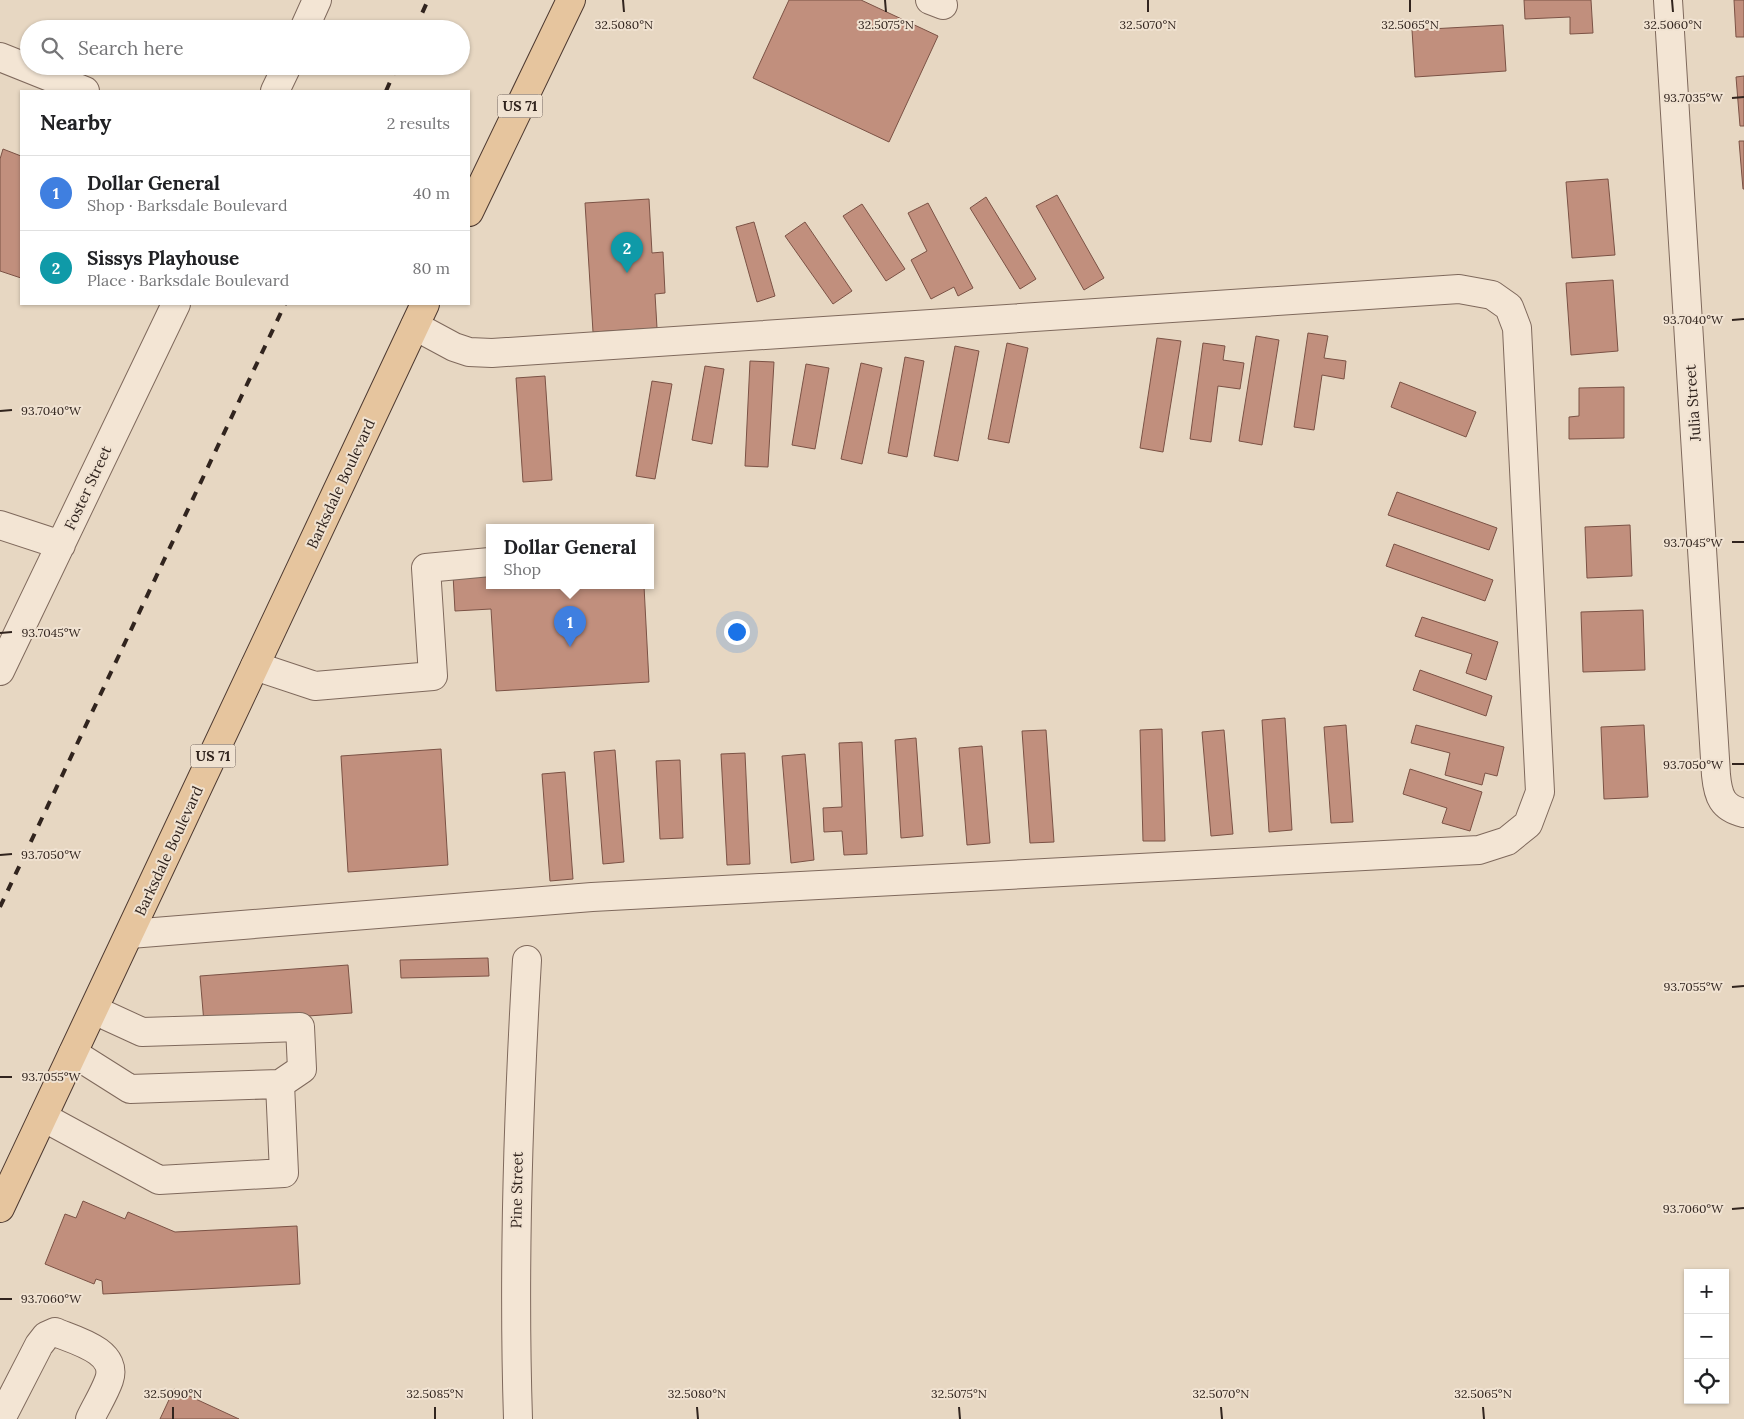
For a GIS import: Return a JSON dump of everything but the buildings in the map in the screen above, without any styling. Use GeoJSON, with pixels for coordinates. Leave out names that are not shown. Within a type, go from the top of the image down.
{"type":"FeatureCollection","features":[{"type":"Feature","properties":{"kind":"main road","name":"US 71"},"geometry":{"type":"LineString","coordinates":[[470,210],[571,0]]}},
{"type":"Feature","properties":{"kind":"main road","name":"Barksdale Boulevard"},"geometry":{"type":"LineString","coordinates":[[0,1208],[420,315]]}},
{"type":"Feature","properties":{"kind":"street"},"geometry":{"type":"LineString","coordinates":[[308,20],[317,0]]}},
{"type":"Feature","properties":{"kind":"street","name":"Julia Street"},"geometry":{"type":"LineString","coordinates":[[1668,0],[1716,774],[1720,796],[1735,809]]}},
{"type":"Feature","properties":{"kind":"street"},"geometry":{"type":"LineString","coordinates":[[0,57],[20,65]]}},
{"type":"Feature","properties":{"kind":"street"},"geometry":{"type":"LineString","coordinates":[[45,75],[82,90]]}},
{"type":"Feature","properties":{"kind":"street"},"geometry":{"type":"LineString","coordinates":[[276,90],[283,75]]}},
{"type":"Feature","properties":{"kind":"street"},"geometry":{"type":"LineString","coordinates":[[130,934],[592,896],[1479,850],[1507,841],[1528,824],[1540,792],[1517,328],[1509,307],[1492,295],[1459,288],[492,353],[469,352],[454,347],[420,315]]}},
{"type":"Feature","properties":{"kind":"street","name":"Foster Street"},"geometry":{"type":"LineString","coordinates":[[0,671],[176,305]]}},
{"type":"Feature","properties":{"kind":"street"},"geometry":{"type":"LineString","coordinates":[[0,525],[61,545]]}},
{"type":"Feature","properties":{"kind":"street"},"geometry":{"type":"LineString","coordinates":[[255,666],[315,686],[433,676],[426,568],[486,562]]}},
{"type":"Feature","properties":{"kind":"street","name":"Pine Street"},"geometry":{"type":"LineString","coordinates":[[518,1419],[515,1282],[527,960]]}},
{"type":"Feature","properties":{"kind":"street"},"geometry":{"type":"LineString","coordinates":[[73,1053],[130,1089],[280,1084],[302,1070],[300,1027],[142,1032],[94,1010]]}},
{"type":"Feature","properties":{"kind":"street"},"geometry":{"type":"LineString","coordinates":[[43,1117],[158,1180],[284,1174],[280,1084]]}},
{"type":"Feature","properties":{"kind":"street"},"geometry":{"type":"LineString","coordinates":[[1,1419],[39,1345],[46,1336],[55,1332],[100,1352],[106,1358],[110,1370],[109,1379],[90,1419]]}},
{"type":"Feature","properties":{"kind":"railway"},"geometry":{"type":"LineString","coordinates":[[419,20],[428,0]]}},
{"type":"Feature","properties":{"kind":"railway"},"geometry":{"type":"LineString","coordinates":[[386,90],[393,75]]}},
{"type":"Feature","properties":{"kind":"railway"},"geometry":{"type":"LineString","coordinates":[[0,907],[285,305]]}},
{"type":"Feature","properties":{"kind":"place","name":"Sissys Playhouse"},"geometry":{"type":"Point","coordinates":[627,273]}},
{"type":"Feature","properties":{"kind":"place","name":"Dollar General"},"geometry":{"type":"Point","coordinates":[570,647]}}]}
